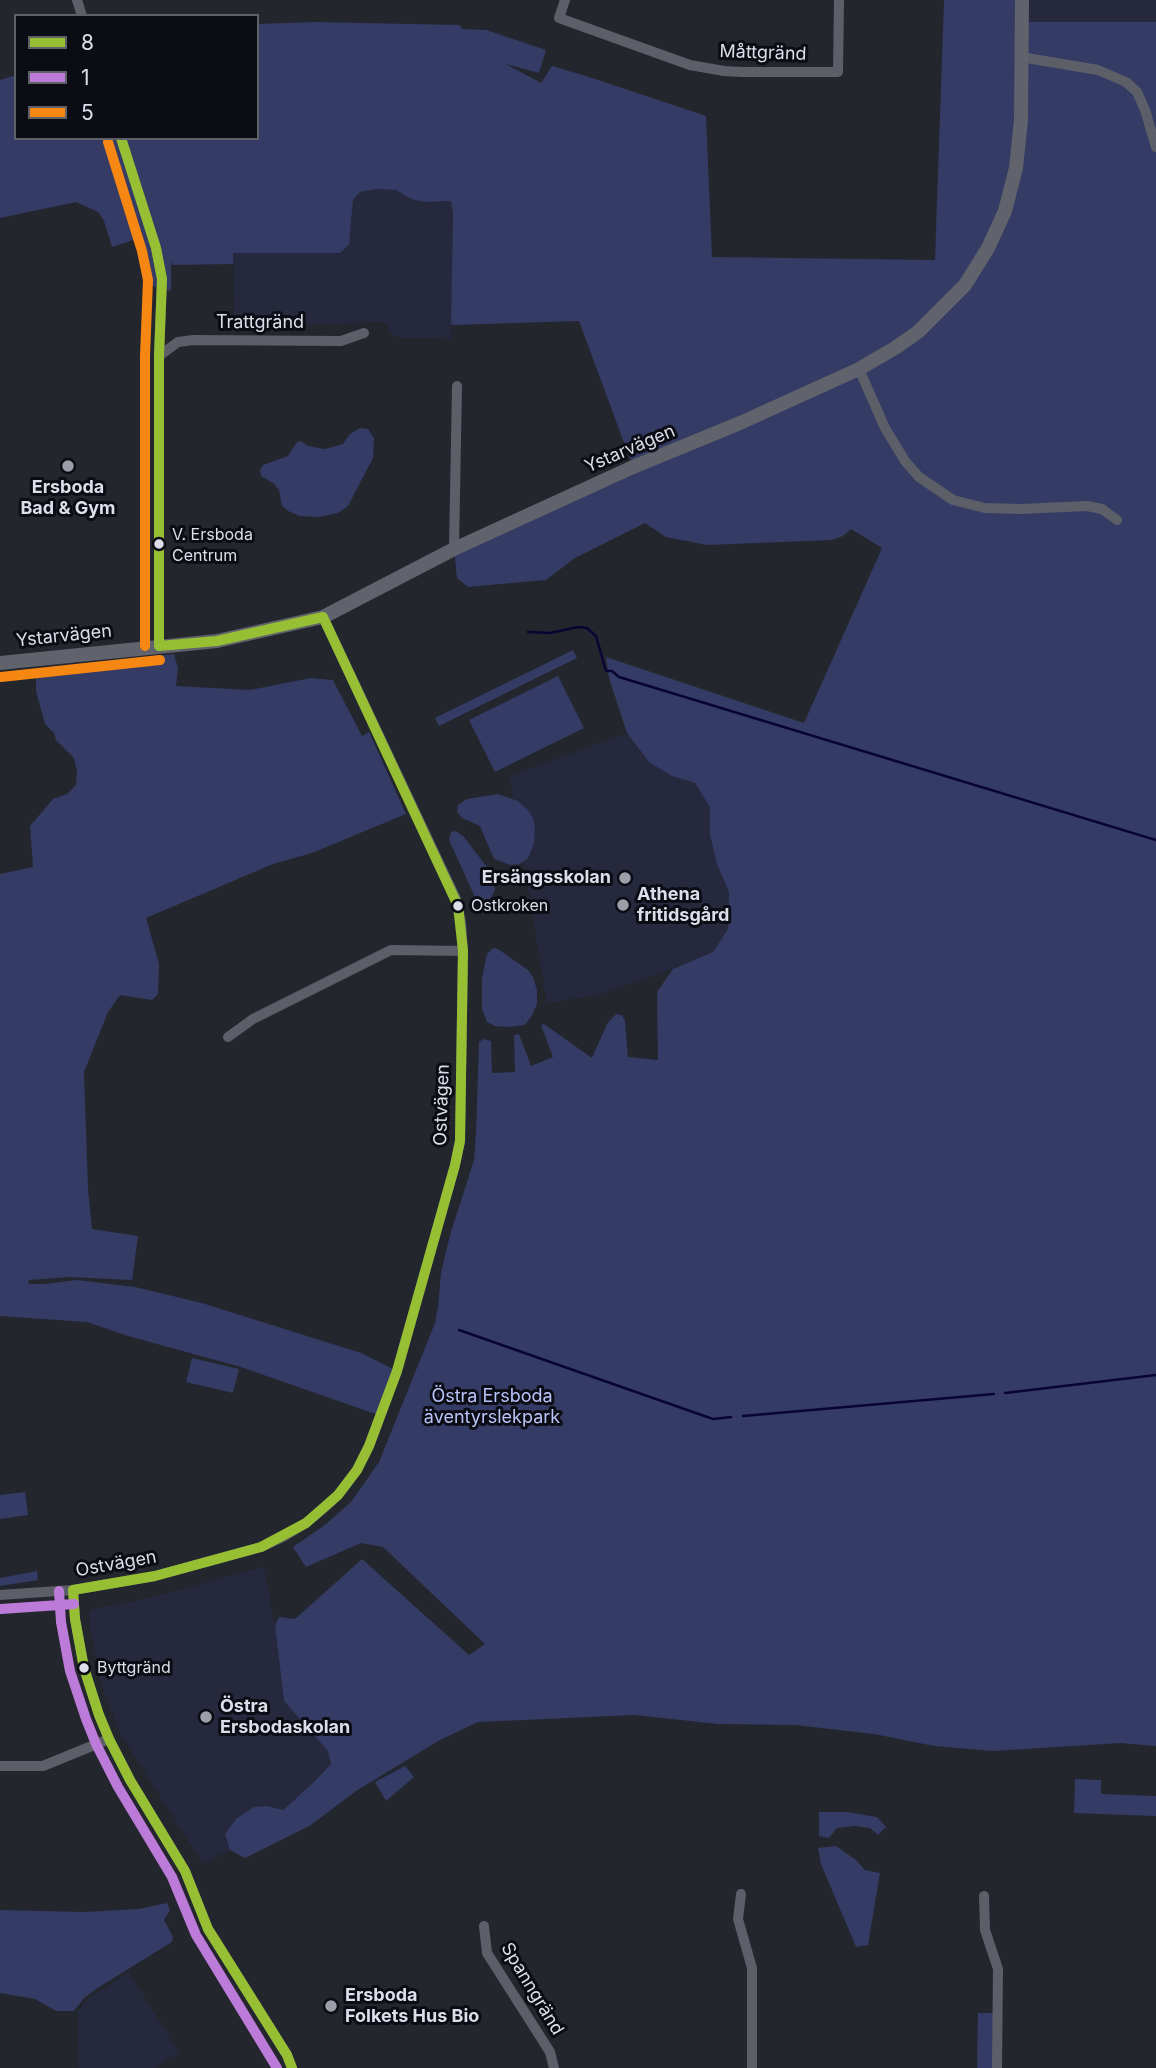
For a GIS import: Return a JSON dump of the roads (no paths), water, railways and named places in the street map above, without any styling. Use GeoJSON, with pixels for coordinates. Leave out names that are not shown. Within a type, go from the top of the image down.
{"type":"FeatureCollection","features":[{"type":"Feature","properties":{"kind":"street","name":"Måttgränd"},"geometry":{"type":"LineString","coordinates":[[565,0],[559,18],[690,65],[724,71],[838,72],[839,0]]}},
{"type":"Feature","properties":{"kind":"street","name":"Ystarvägen"},"geometry":{"type":"LineString","coordinates":[[0,663],[217,641],[323,617],[454,549],[633,467],[740,423],[859,369],[895,348],[918,332],[964,285],[988,248],[1004,211],[1016,169],[1021,120],[1022,0]]}},
{"type":"Feature","properties":{"kind":"street"},"geometry":{"type":"LineString","coordinates":[[1021,57],[1098,70],[1126,82],[1137,92],[1156,147]]}},
{"type":"Feature","properties":{"kind":"street"},"geometry":{"type":"LineString","coordinates":[[122,140],[162,279],[159,355],[159,646]]}},
{"type":"Feature","properties":{"kind":"street","name":"Trattgränd"},"geometry":{"type":"LineString","coordinates":[[159,355],[178,342],[193,340],[341,341],[364,333]]}},
{"type":"Feature","properties":{"kind":"street"},"geometry":{"type":"LineString","coordinates":[[859,369],[885,428],[905,461],[919,477],[953,500],[985,508],[1087,506],[1102,509],[1117,520]]}},
{"type":"Feature","properties":{"kind":"street"},"geometry":{"type":"LineString","coordinates":[[454,549],[457,386]]}},
{"type":"Feature","properties":{"kind":"street","name":"Ostvägen"},"geometry":{"type":"LineString","coordinates":[[0,1595],[73,1590],[155,1576],[261,1547],[306,1523],[338,1495],[357,1470],[369,1446],[397,1371],[460,1141],[463,951],[461,922],[456,899],[323,617]]}},
{"type":"Feature","properties":{"kind":"street"},"geometry":{"type":"LineString","coordinates":[[228,1037],[253,1018],[391,950],[463,951]]}},
{"type":"Feature","properties":{"kind":"street"},"geometry":{"type":"LineString","coordinates":[[73,1590],[84,1668],[109,1739],[130,1780],[185,1871],[208,1929],[280,2044],[292,2068]]}},
{"type":"Feature","properties":{"kind":"street"},"geometry":{"type":"LineString","coordinates":[[0,1766],[43,1766],[109,1739]]}},
{"type":"Feature","properties":{"kind":"street"},"geometry":{"type":"LineString","coordinates":[[741,1894],[738,1919],[752,1968],[752,2068]]}},
{"type":"Feature","properties":{"kind":"street"},"geometry":{"type":"LineString","coordinates":[[984,1896],[985,1930],[998,1969],[997,2068]]}},
{"type":"Feature","properties":{"kind":"street","name":"Spanngränd"},"geometry":{"type":"LineString","coordinates":[[484,1926],[487,1953],[550,2052],[554,2068]]}},
{"type":"Feature","properties":{"kind":"waterway"},"geometry":{"type":"LineString","coordinates":[[528,632],[550,633],[578,627],[587,628],[596,636],[606,671],[612,671],[619,677],[1156,840]]}},
{"type":"Feature","properties":{"kind":"waterway"},"geometry":{"type":"LineString","coordinates":[[459,1330],[713,1419],[731,1417]]}},
{"type":"Feature","properties":{"kind":"waterway"},"geometry":{"type":"LineString","coordinates":[[1005,1393],[1156,1375]]}},
{"type":"Feature","properties":{"kind":"waterway"},"geometry":{"type":"LineString","coordinates":[[743,1416],[994,1394]]}},
{"type":"Feature","properties":{"kind":"place","name":"Ersboda Bad & Gym"},"geometry":{"type":"Point","coordinates":[68,466]}},
{"type":"Feature","properties":{"kind":"place","name":"V. Ersboda Centrum"},"geometry":{"type":"Point","coordinates":[159,544]}},
{"type":"Feature","properties":{"kind":"place","name":"Ersängsskolan"},"geometry":{"type":"Point","coordinates":[625,878]}},
{"type":"Feature","properties":{"kind":"place","name":"Athena fritidsgård"},"geometry":{"type":"Point","coordinates":[623,905]}},
{"type":"Feature","properties":{"kind":"place","name":"Ostkroken"},"geometry":{"type":"Point","coordinates":[458,906]}},
{"type":"Feature","properties":{"kind":"place","name":"Byttgränd"},"geometry":{"type":"Point","coordinates":[84,1668]}},
{"type":"Feature","properties":{"kind":"place","name":"Östra Ersbodaskolan"},"geometry":{"type":"Point","coordinates":[206,1717]}},
{"type":"Feature","properties":{"kind":"place","name":"Ersboda Folkets Hus Bio"},"geometry":{"type":"Point","coordinates":[331,2006]}},
{"type":"Feature","properties":{"kind":"park label","name":"Östra Ersboda äventyrslekpark"},"geometry":{"type":"Point","coordinates":[492,1407]}}]}
